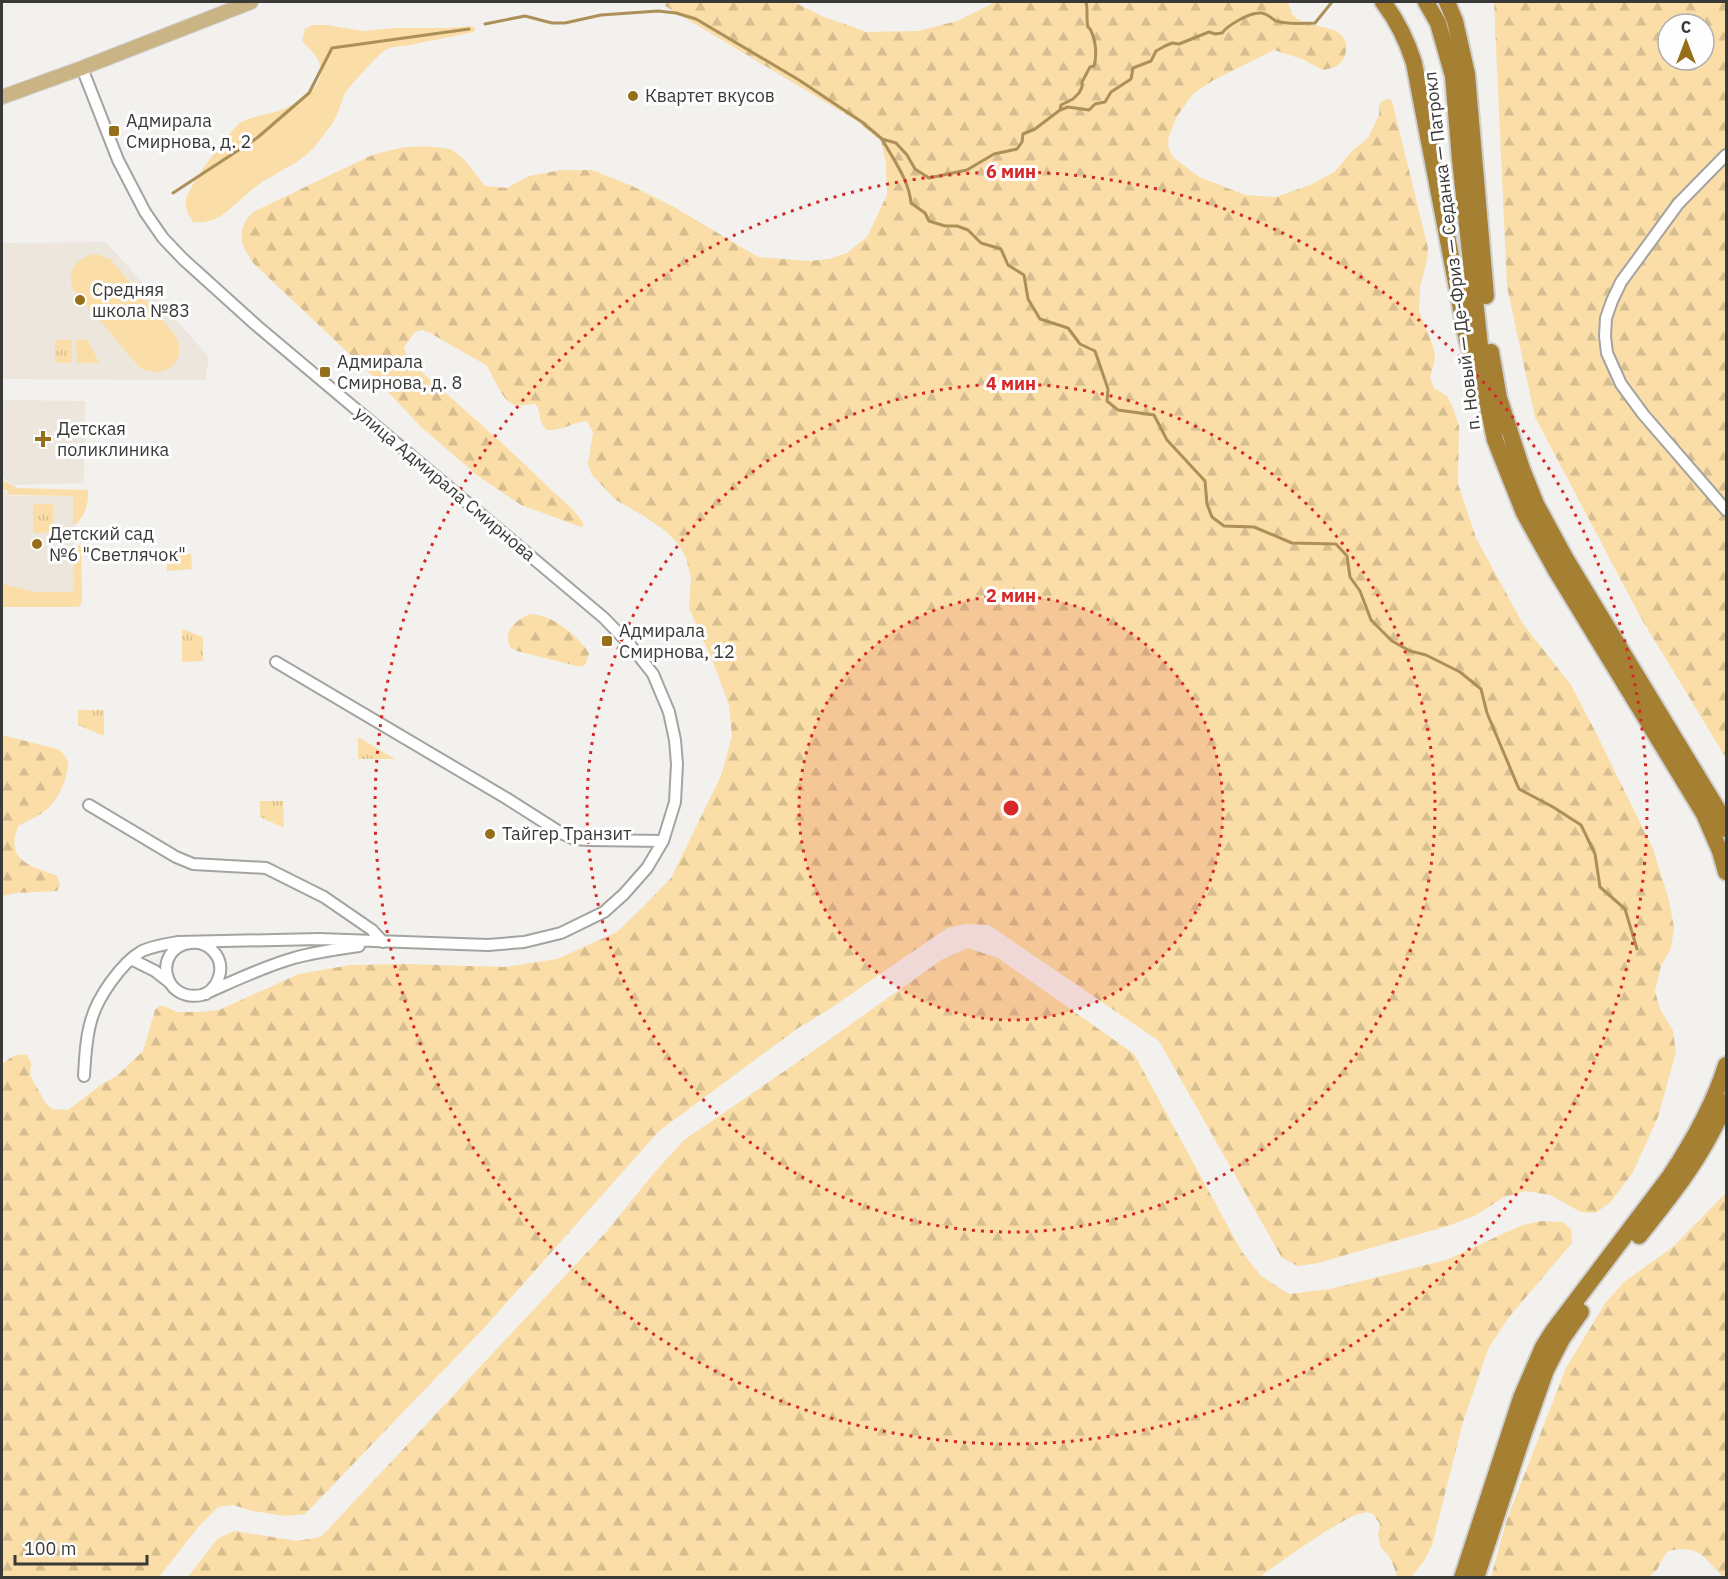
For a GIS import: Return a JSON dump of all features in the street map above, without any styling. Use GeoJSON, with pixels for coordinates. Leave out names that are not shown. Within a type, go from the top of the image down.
{"type":"FeatureCollection","features":[{"type":"Feature","properties":{"kind":"highway"},"geometry":{"type":"LineString","coordinates":[[1383,2],[1409,46],[1414,63],[1467,340],[1485,392]]}},
{"type":"Feature","properties":{"kind":"highway","name":"п. Новый — Де-Фриз — Седанка — Патрокл"},"geometry":{"type":"LineString","coordinates":[[1426,2],[1438,23],[1453,76],[1485,392],[1494,440],[1524,513],[1566,588],[1704,814],[1720,851],[1726,872]]}},
{"type":"Feature","properties":{"kind":"highway","name":"п. Новый — Де-Фриз — Седанка — Патрокл"},"geometry":{"type":"LineString","coordinates":[[1447,2],[1455,21],[1467,74],[1492,364],[1499,398],[1522,469],[1536,504],[1567,561],[1718,810],[1726,829]]}},
{"type":"Feature","properties":{"kind":"highway"},"geometry":{"type":"LineString","coordinates":[[1462,1578],[1517,1407],[1543,1347],[1686,1153],[1726,1065]]}},
{"type":"Feature","properties":{"kind":"highway"},"geometry":{"type":"LineString","coordinates":[[1476,1578],[1526,1426],[1554,1353],[1599,1286],[1682,1183],[1710,1137],[1726,1102]]}},
{"type":"Feature","properties":{"kind":"main road"},"geometry":{"type":"LineString","coordinates":[[2,97],[251,2]]}},
{"type":"Feature","properties":{"kind":"street","name":"улица Адмирала Смирнова"},"geometry":{"type":"LineString","coordinates":[[82,68],[118,160],[145,212],[163,238],[256,325],[604,618],[631,646],[652,674],[669,712],[675,740],[676,764],[675,801],[663,841],[647,868],[604,912],[561,933],[524,942],[488,945],[319,939],[162,944],[142,951],[131,959],[116,976],[95,1009],[88,1033],[84,1076]]}},
{"type":"Feature","properties":{"kind":"street"},"geometry":{"type":"LineString","coordinates":[[1726,155],[1678,204],[1621,282],[1606,318],[1605,336],[1607,353],[1621,384],[1643,414],[1726,510]]}},
{"type":"Feature","properties":{"kind":"street"},"geometry":{"type":"LineString","coordinates":[[276,662],[574,839],[663,841]]}},
{"type":"Feature","properties":{"kind":"street"},"geometry":{"type":"LineString","coordinates":[[89,805],[176,857],[193,864],[266,868],[324,897],[372,930],[383,942]]}},
{"type":"Feature","properties":{"kind":"street"},"geometry":{"type":"LineString","coordinates":[[169,982],[166,970],[169,958],[178,947],[192,942],[201,943],[216,954],[221,971],[219,980],[206,994]]}},
{"type":"Feature","properties":{"kind":"street"},"geometry":{"type":"LineString","coordinates":[[131,959],[155,971],[185,996],[195,997],[291,959],[328,950],[383,942]]}},
{"type":"Feature","properties":{"kind":"shaded area","name":"Средняя школа №83"},"geometry":{"type":"Polygon","coordinates":[[[106,242],[209,357],[205,380],[2,379],[2,243],[106,242]]]}},
{"type":"Feature","properties":{"kind":"shaded area","name":"Детская поликлиника"},"geometry":{"type":"Polygon","coordinates":[[[2,400],[85,401],[84,483],[13,485],[2,477],[2,400]]]}},
{"type":"Feature","properties":{"kind":"shaded area","name":"Детский сад №6 \"Светлячок\""},"geometry":{"type":"Polygon","coordinates":[[[2,491],[7,491],[9,496],[73,496],[74,605],[2,603],[2,491]]]}},
{"type":"Feature","properties":{"kind":"green space"},"geometry":{"type":"Polygon","coordinates":[[[665,2],[794,2],[824,17],[867,32],[918,31],[957,21],[996,2],[1288,2],[1296,18],[1338,32],[1344,37],[1345,55],[1342,62],[1334,67],[1323,70],[1302,59],[1274,50],[1212,81],[1193,94],[1177,116],[1169,136],[1168,146],[1173,157],[1199,177],[1245,195],[1276,197],[1310,185],[1334,172],[1353,150],[1368,138],[1379,115],[1379,104],[1386,99],[1392,101],[1428,248],[1420,287],[1419,311],[1434,349],[1435,359],[1430,378],[1434,388],[1447,396],[1459,426],[1458,484],[1476,538],[1523,624],[1571,685],[1653,849],[1669,900],[1674,928],[1671,948],[1661,966],[1655,991],[1660,1009],[1673,1031],[1676,1052],[1658,1117],[1633,1172],[1610,1203],[1595,1213],[1581,1212],[1550,1195],[1526,1191],[1504,1197],[1476,1215],[1448,1226],[1318,1263],[1298,1266],[1282,1258],[1159,1041],[989,925],[967,924],[947,928],[798,1028],[659,1131],[484,1328],[305,1514],[286,1516],[252,1511],[233,1505],[218,1507],[200,1525],[159,1577],[2,1577],[2,1065],[13,1057],[27,1055],[31,1063],[30,1075],[46,1104],[53,1109],[68,1110],[102,1084],[117,1076],[143,1051],[155,1010],[159,1006],[177,1012],[219,1010],[299,974],[350,965],[504,967],[557,959],[617,932],[671,878],[721,776],[732,736],[729,705],[689,608],[691,578],[686,558],[679,545],[667,532],[616,500],[592,475],[588,464],[593,433],[587,421],[547,430],[535,404],[515,405],[511,403],[502,394],[486,365],[422,330],[415,332],[404,347],[408,360],[571,508],[584,525],[581,527],[521,505],[478,476],[421,427],[376,379],[253,263],[242,240],[245,222],[255,211],[370,156],[402,148],[426,146],[454,151],[485,186],[507,188],[529,176],[561,170],[592,170],[632,186],[674,207],[758,257],[810,261],[829,259],[847,253],[867,237],[887,195],[886,163],[881,141],[857,121],[665,6],[665,2]]]}},
{"type":"Feature","properties":{"kind":"green space"},"geometry":{"type":"Polygon","coordinates":[[[1494,2],[1726,2],[1726,758],[1641,618],[1535,417],[1507,287],[1494,2]]]}},
{"type":"Feature","properties":{"kind":"green space"},"geometry":{"type":"Polygon","coordinates":[[[312,25],[364,31],[472,26],[476,29],[473,32],[394,47],[384,51],[344,95],[332,124],[309,153],[258,185],[221,216],[207,222],[193,222],[186,207],[188,194],[227,136],[240,123],[248,119],[292,105],[310,93],[316,85],[321,68],[316,56],[302,41],[305,29],[312,25]]]}},
{"type":"Feature","properties":{"kind":"green space"},"geometry":{"type":"Polygon","coordinates":[[[96,254],[110,259],[175,335],[179,344],[179,353],[172,366],[158,372],[140,368],[73,289],[71,276],[75,266],[83,258],[96,254]]]}},
{"type":"Feature","properties":{"kind":"green space"},"geometry":{"type":"Polygon","coordinates":[[[55,340],[72,340],[72,363],[55,363],[55,340]]]}},
{"type":"Feature","properties":{"kind":"green space"},"geometry":{"type":"Polygon","coordinates":[[[76,340],[88,340],[99,363],[77,363],[76,340]]]}},
{"type":"Feature","properties":{"kind":"green space"},"geometry":{"type":"Polygon","coordinates":[[[2,480],[18,488],[88,490],[88,500],[81,519],[73,526],[73,496],[9,495],[7,490],[2,490],[2,480]]]}},
{"type":"Feature","properties":{"kind":"green space"},"geometry":{"type":"Polygon","coordinates":[[[33,504],[53,504],[53,532],[33,533],[33,504]]]}},
{"type":"Feature","properties":{"kind":"green space"},"geometry":{"type":"Polygon","coordinates":[[[73,545],[81,547],[82,600],[80,606],[2,607],[2,584],[35,592],[72,592],[74,590],[73,545]]]}},
{"type":"Feature","properties":{"kind":"green space"},"geometry":{"type":"Polygon","coordinates":[[[191,554],[192,569],[167,571],[167,555],[191,554]]]}},
{"type":"Feature","properties":{"kind":"green space"},"geometry":{"type":"Polygon","coordinates":[[[530,614],[556,622],[578,639],[589,653],[586,664],[577,666],[517,651],[510,647],[509,631],[530,614]]]}},
{"type":"Feature","properties":{"kind":"green space"},"geometry":{"type":"Polygon","coordinates":[[[182,629],[203,637],[203,661],[182,662],[182,629]]]}},
{"type":"Feature","properties":{"kind":"green space"},"geometry":{"type":"Polygon","coordinates":[[[78,710],[104,710],[104,736],[78,725],[78,710]]]}},
{"type":"Feature","properties":{"kind":"green space"},"geometry":{"type":"Polygon","coordinates":[[[2,735],[57,749],[68,761],[65,780],[56,799],[44,812],[18,826],[15,838],[15,847],[22,860],[57,876],[60,885],[57,891],[2,896],[2,735]]]}},
{"type":"Feature","properties":{"kind":"green space"},"geometry":{"type":"Polygon","coordinates":[[[358,737],[395,759],[358,759],[358,737]]]}},
{"type":"Feature","properties":{"kind":"green space"},"geometry":{"type":"Polygon","coordinates":[[[260,801],[283,801],[284,828],[260,817],[260,801]]]}},
{"type":"Feature","properties":{"kind":"green space"},"geometry":{"type":"Polygon","coordinates":[[[968,948],[998,958],[1134,1054],[1242,1252],[1261,1276],[1289,1294],[1330,1289],[1446,1260],[1520,1226],[1541,1221],[1562,1222],[1571,1229],[1572,1243],[1509,1317],[1489,1347],[1463,1422],[1432,1545],[1424,1561],[1411,1577],[1397,1577],[1389,1556],[1381,1548],[1378,1535],[1380,1524],[1373,1514],[1366,1513],[1354,1516],[1327,1531],[1260,1577],[188,1577],[217,1539],[235,1531],[297,1541],[321,1537],[608,1230],[684,1140],[943,959],[968,948]]]}},
{"type":"Feature","properties":{"kind":"green space"},"geometry":{"type":"Polygon","coordinates":[[[1726,1193],[1726,1577],[1723,1577],[1700,1554],[1694,1551],[1679,1550],[1668,1551],[1658,1568],[1648,1577],[1491,1577],[1507,1519],[1566,1368],[1606,1302],[1625,1281],[1673,1247],[1726,1193]]]}},
{"type":"Feature","properties":{"kind":"waterway"},"geometry":{"type":"LineString","coordinates":[[1060,110],[1061,105],[1079,93],[1082,82],[1090,67],[1094,66],[1096,58],[1095,44],[1088,27],[1086,2]]}},
{"type":"Feature","properties":{"kind":"waterway"},"geometry":{"type":"LineString","coordinates":[[485,24],[525,16],[552,23],[565,23],[601,15],[658,11],[696,19],[799,80],[862,122],[882,139],[896,143],[907,155],[915,169],[929,178],[967,170],[994,154],[1017,149],[1022,142],[1023,134],[1035,129],[1060,110],[1068,107],[1089,110],[1095,104],[1105,102],[1111,92],[1131,79],[1133,68],[1151,61],[1156,51],[1165,46],[1172,43],[1179,44],[1209,32],[1222,33],[1239,20],[1255,14],[1264,13],[1276,21],[1285,23],[1315,23],[1332,2]]}},
{"type":"Feature","properties":{"kind":"waterway"},"geometry":{"type":"LineString","coordinates":[[173,193],[257,138],[309,93],[332,48],[469,29]]}},
{"type":"Feature","properties":{"kind":"waterway"},"geometry":{"type":"LineString","coordinates":[[882,139],[904,178],[911,203],[925,213],[929,221],[968,230],[981,243],[1001,249],[1008,265],[1024,275],[1028,299],[1040,319],[1068,328],[1080,344],[1095,351],[1108,389],[1107,401],[1118,410],[1154,415],[1167,440],[1205,481],[1207,504],[1212,517],[1224,526],[1254,527],[1292,543],[1336,544],[1347,556],[1350,577],[1360,591],[1371,620],[1392,641],[1460,672],[1481,689],[1487,713],[1519,789],[1581,825],[1595,854],[1600,887],[1625,909],[1637,949]]}},
{"type":"Feature","properties":{"kind":"place","name":"Квартет вкусов"},"geometry":{"type":"Point","coordinates":[633,96]}},
{"type":"Feature","properties":{"kind":"place","name":"Адмирала Смирнова, д. 2"},"geometry":{"type":"Point","coordinates":[114,131]}},
{"type":"Feature","properties":{"kind":"place","name":"Средняя школа №83"},"geometry":{"type":"Point","coordinates":[80,300]}},
{"type":"Feature","properties":{"kind":"place","name":"Адмирала Смирнова, д. 8"},"geometry":{"type":"Point","coordinates":[325,372]}},
{"type":"Feature","properties":{"kind":"place","name":"Детская поликлиника"},"geometry":{"type":"Point","coordinates":[43,439]}},
{"type":"Feature","properties":{"kind":"place","name":"Детский сад №6 \"Светлячок\""},"geometry":{"type":"Point","coordinates":[37,544]}},
{"type":"Feature","properties":{"kind":"place","name":"Адмирала Смирнова, 12"},"geometry":{"type":"Point","coordinates":[607,641]}},
{"type":"Feature","properties":{"kind":"place","name":"Тайгер Транзит"},"geometry":{"type":"Point","coordinates":[490,834]}}]}
